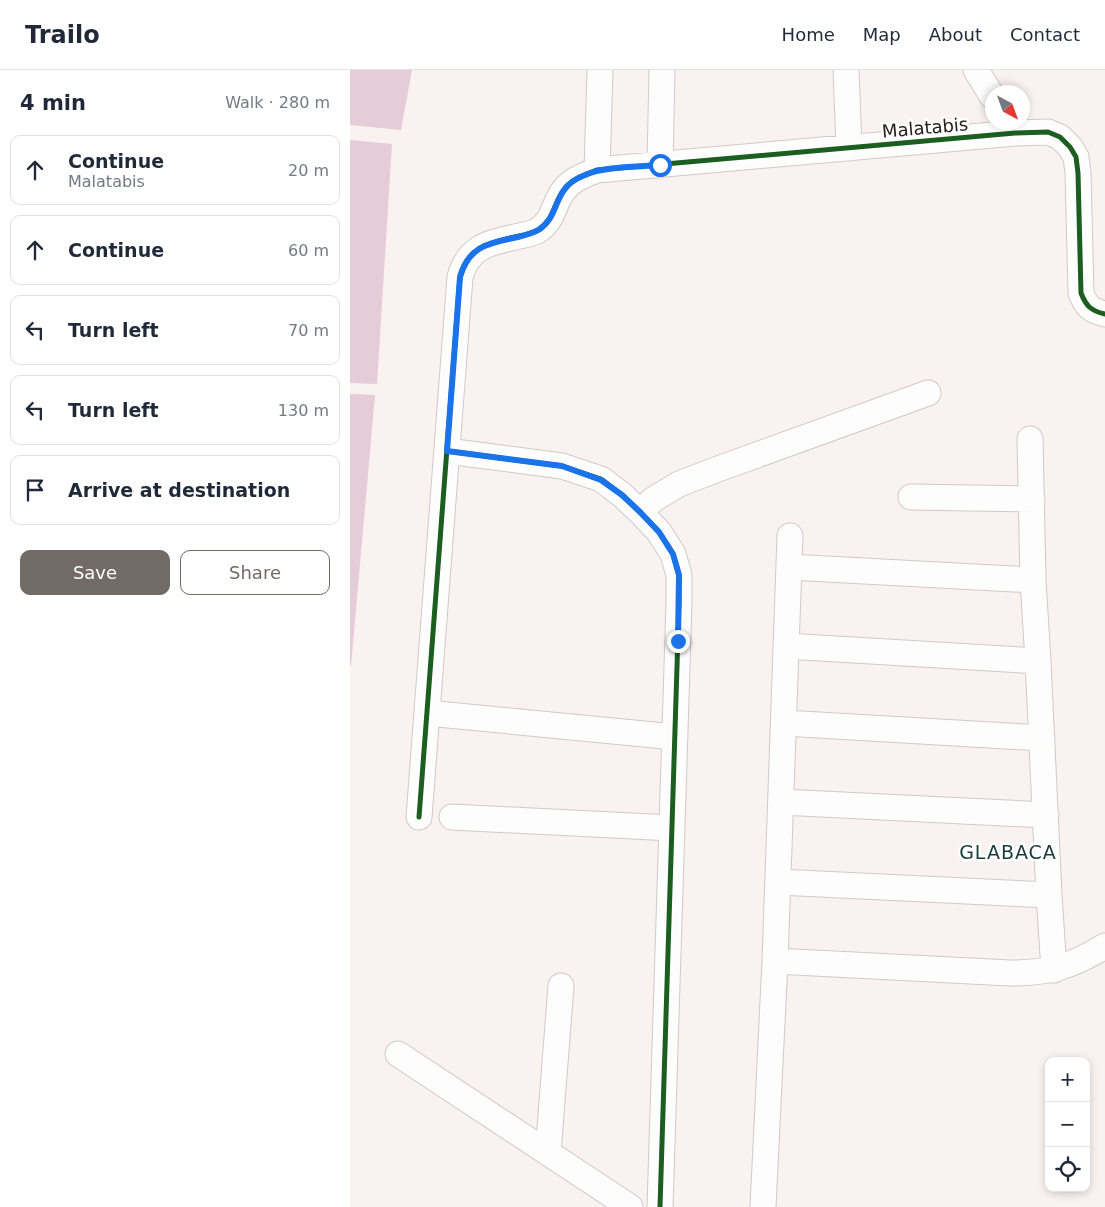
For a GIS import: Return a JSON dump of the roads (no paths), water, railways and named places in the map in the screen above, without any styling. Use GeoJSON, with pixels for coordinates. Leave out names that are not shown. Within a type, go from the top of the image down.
{"type":"FeatureCollection","features":[{"type":"Feature","properties":{"kind":"street"},"geometry":{"type":"LineString","coordinates":[[597,170],[600,70]]}},
{"type":"Feature","properties":{"kind":"street"},"geometry":{"type":"LineString","coordinates":[[660,165],[662,70]]}},
{"type":"Feature","properties":{"kind":"street"},"geometry":{"type":"LineString","coordinates":[[846,70],[849,148]]}},
{"type":"Feature","properties":{"kind":"street"},"geometry":{"type":"LineString","coordinates":[[976,70],[985,85]]}},
{"type":"Feature","properties":{"kind":"street","name":"Malatabis"},"geometry":{"type":"LineString","coordinates":[[419,818],[460,277],[468,259],[486,245],[538,230],[552,216],[564,189],[573,181],[597,170],[849,148],[996,130]]}},
{"type":"Feature","properties":{"kind":"street","name":"Malatabis"},"geometry":{"type":"LineString","coordinates":[[1030,130],[1048,132],[1060,137],[1070,147],[1076,157],[1081,293],[1089,307],[1096,312],[1105,314]]}},
{"type":"Feature","properties":{"kind":"street"},"geometry":{"type":"LineString","coordinates":[[640,512],[654,499],[679,484],[928,393]]}},
{"type":"Feature","properties":{"kind":"street"},"geometry":{"type":"LineString","coordinates":[[1030,439],[1033,580],[1054,970]]}},
{"type":"Feature","properties":{"kind":"street"},"geometry":{"type":"LineString","coordinates":[[447,451],[562,466],[601,480],[622,495],[659,532],[673,554],[679,575],[660,1207]]}},
{"type":"Feature","properties":{"kind":"street"},"geometry":{"type":"LineString","coordinates":[[911,496],[1032,499]]}},
{"type":"Feature","properties":{"kind":"street"},"geometry":{"type":"LineString","coordinates":[[763,1207],[775,962],[790,536]]}},
{"type":"Feature","properties":{"kind":"street"},"geometry":{"type":"LineString","coordinates":[[789,567],[1033,580]]}},
{"type":"Feature","properties":{"kind":"street"},"geometry":{"type":"LineString","coordinates":[[786,646],[1038,661]]}},
{"type":"Feature","properties":{"kind":"street"},"geometry":{"type":"LineString","coordinates":[[427,713],[675,737]]}},
{"type":"Feature","properties":{"kind":"street"},"geometry":{"type":"LineString","coordinates":[[784,724],[1042,738]]}},
{"type":"Feature","properties":{"kind":"street"},"geometry":{"type":"LineString","coordinates":[[781,802],[1046,815]]}},
{"type":"Feature","properties":{"kind":"street"},"geometry":{"type":"LineString","coordinates":[[452,816],[672,828]]}},
{"type":"Feature","properties":{"kind":"street"},"geometry":{"type":"LineString","coordinates":[[778,882],[1049,895]]}},
{"type":"Feature","properties":{"kind":"street"},"geometry":{"type":"LineString","coordinates":[[775,962],[1030,973],[1054,970],[1077,962],[1105,946]]}},
{"type":"Feature","properties":{"kind":"street"},"geometry":{"type":"LineString","coordinates":[[548,1153],[561,986]]}},
{"type":"Feature","properties":{"kind":"street"},"geometry":{"type":"LineString","coordinates":[[398,1054],[630,1207]]}},
{"type":"Feature","properties":{"kind":"district","name":"GLABACA"},"geometry":{"type":"Point","coordinates":[1008,852]}}]}
